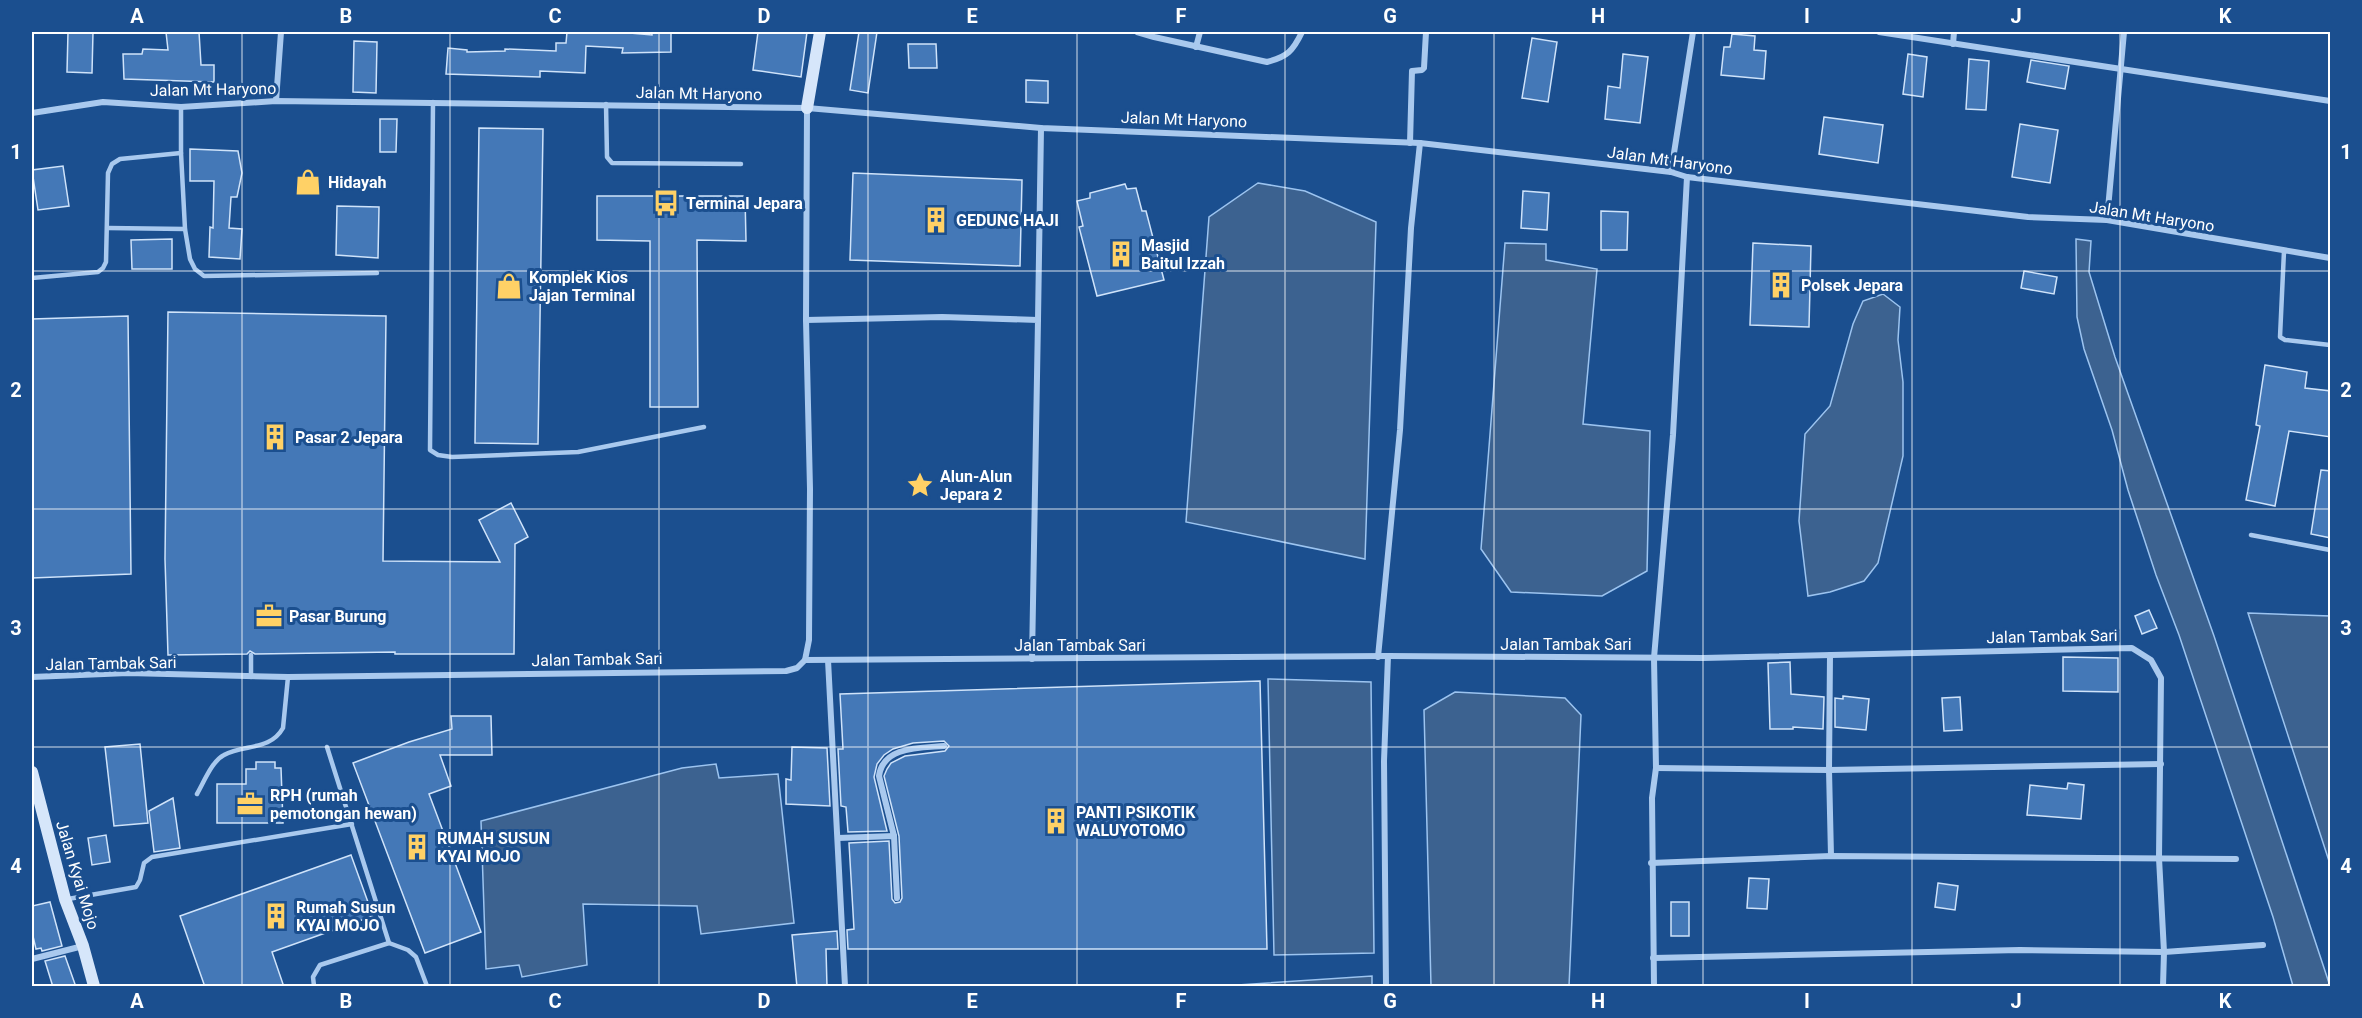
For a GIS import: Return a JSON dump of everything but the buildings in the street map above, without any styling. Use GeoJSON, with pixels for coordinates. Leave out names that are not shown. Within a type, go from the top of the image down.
{"type":"FeatureCollection","features":[{"type":"Feature","properties":{"kind":"main road"},"geometry":{"type":"LineString","coordinates":[[807,108],[820,32]]}},
{"type":"Feature","properties":{"kind":"main road","name":"Jalan Kyai Mojo"},"geometry":{"type":"LineString","coordinates":[[32,772],[65,899],[94,987]]}},
{"type":"Feature","properties":{"kind":"street"},"geometry":{"type":"LineString","coordinates":[[276,100],[281,32]]}},
{"type":"Feature","properties":{"kind":"street"},"geometry":{"type":"LineString","coordinates":[[1137,32],[1267,62],[1284,58],[1297,43],[1302,32]]}},
{"type":"Feature","properties":{"kind":"street"},"geometry":{"type":"LineString","coordinates":[[1196,46],[1200,32]]}},
{"type":"Feature","properties":{"kind":"street"},"geometry":{"type":"LineString","coordinates":[[1410,142],[1412,71],[1424,68],[1426,32]]}},
{"type":"Feature","properties":{"kind":"street"},"geometry":{"type":"LineString","coordinates":[[1671,172],[1694,32]]}},
{"type":"Feature","properties":{"kind":"street"},"geometry":{"type":"LineString","coordinates":[[1879,32],[2331,101]]}},
{"type":"Feature","properties":{"kind":"street"},"geometry":{"type":"LineString","coordinates":[[1953,44],[1954,32]]}},
{"type":"Feature","properties":{"kind":"street"},"geometry":{"type":"LineString","coordinates":[[2107,220],[2124,32]]}},
{"type":"Feature","properties":{"kind":"street","name":"Jalan Mt Haryono"},"geometry":{"type":"LineString","coordinates":[[32,113],[103,102],[181,107],[276,100],[807,108],[1041,128],[1410,142],[2028,217],[2107,220],[2331,258]]}},
{"type":"Feature","properties":{"kind":"street"},"geometry":{"type":"LineString","coordinates":[[805,660],[809,640],[810,489],[806,320],[807,108]]}},
{"type":"Feature","properties":{"kind":"street"},"geometry":{"type":"LineString","coordinates":[[1032,659],[1041,128]]}},
{"type":"Feature","properties":{"kind":"street"},"geometry":{"type":"LineString","coordinates":[[1378,657],[1400,430],[1411,228],[1420,143]]}},
{"type":"Feature","properties":{"kind":"street"},"geometry":{"type":"LineString","coordinates":[[1654,987],[1651,863],[1652,798],[1656,768],[1654,658],[1673,435],[1687,177]]}},
{"type":"Feature","properties":{"kind":"street"},"geometry":{"type":"LineString","coordinates":[[806,320],[942,317],[1038,320]]}},
{"type":"Feature","properties":{"kind":"street","name":"Jalan Tambak Sari"},"geometry":{"type":"LineString","coordinates":[[32,677],[128,673],[288,677],[786,671],[797,668],[805,660],[1388,656],[1654,658],[2132,648],[2151,660],[2161,678],[2161,764]]}},
{"type":"Feature","properties":{"kind":"street"},"geometry":{"type":"LineString","coordinates":[[1830,655],[1831,856]]}},
{"type":"Feature","properties":{"kind":"street"},"geometry":{"type":"LineString","coordinates":[[1386,987],[1384,761],[1388,656]]}},
{"type":"Feature","properties":{"kind":"street"},"geometry":{"type":"LineString","coordinates":[[828,660],[845,987]]}},
{"type":"Feature","properties":{"kind":"street"},"geometry":{"type":"LineString","coordinates":[[897,898],[894,836],[879,776],[880,768],[891,755],[903,751],[944,746]]}},
{"type":"Feature","properties":{"kind":"street"},"geometry":{"type":"LineString","coordinates":[[1656,768],[1829,770],[2161,764],[2159,858],[2164,952],[2163,987]]}},
{"type":"Feature","properties":{"kind":"street"},"geometry":{"type":"LineString","coordinates":[[838,838],[894,836]]}},
{"type":"Feature","properties":{"kind":"street"},"geometry":{"type":"LineString","coordinates":[[1651,863],[1831,856],[2236,859]]}},
{"type":"Feature","properties":{"kind":"street"},"geometry":{"type":"LineString","coordinates":[[1653,958],[2020,950],[2164,952],[2263,945]]}},
{"type":"Feature","properties":{"kind":"street"},"geometry":{"type":"LineString","coordinates":[[32,959],[82,946]]}},
{"type":"Feature","properties":{"kind":"lane"},"geometry":{"type":"LineString","coordinates":[[434,102],[430,450],[438,455],[453,456],[578,452],[704,427]]}},
{"type":"Feature","properties":{"kind":"lane"},"geometry":{"type":"LineString","coordinates":[[606,104],[607,158],[612,163],[741,164]]}},
{"type":"Feature","properties":{"kind":"lane"},"geometry":{"type":"LineString","coordinates":[[181,107],[185,229],[190,259],[195,269],[204,276],[376,273]]}},
{"type":"Feature","properties":{"kind":"lane"},"geometry":{"type":"LineString","coordinates":[[32,278],[98,272],[103,268],[106,262],[108,228],[108,173],[112,164],[120,159],[181,153]]}},
{"type":"Feature","properties":{"kind":"lane"},"geometry":{"type":"LineString","coordinates":[[108,228],[185,229]]}},
{"type":"Feature","properties":{"kind":"lane"},"geometry":{"type":"LineString","coordinates":[[2284,251],[2280,337],[2285,340],[2331,345]]}},
{"type":"Feature","properties":{"kind":"lane"},"geometry":{"type":"LineString","coordinates":[[2252,535],[2331,550]]}},
{"type":"Feature","properties":{"kind":"lane"},"geometry":{"type":"LineString","coordinates":[[251,655],[251,677]]}},
{"type":"Feature","properties":{"kind":"lane"},"geometry":{"type":"LineString","coordinates":[[197,794],[218,759],[225,754],[262,745],[279,735],[283,728],[288,677]]}},
{"type":"Feature","properties":{"kind":"lane"},"geometry":{"type":"LineString","coordinates":[[327,747],[389,943]]}},
{"type":"Feature","properties":{"kind":"lane"},"geometry":{"type":"LineString","coordinates":[[65,899],[136,887],[144,863],[152,857],[352,824]]}},
{"type":"Feature","properties":{"kind":"lane"},"geometry":{"type":"LineString","coordinates":[[314,987],[313,977],[320,965],[389,943],[416,957],[427,987]]}},
{"type":"Feature","properties":{"kind":"water"},"geometry":{"type":"Polygon","coordinates":[[[1258,183],[1305,191],[1376,222],[1365,559],[1186,522],[1209,217],[1258,183]]]}},
{"type":"Feature","properties":{"kind":"water"},"geometry":{"type":"Polygon","coordinates":[[[2076,239],[2091,241],[2089,272],[2115,357],[2214,636],[2330,986],[2293,986],[2273,917],[2179,635],[2156,575],[2128,490],[2112,430],[2084,349],[2077,317],[2076,239]]]}},
{"type":"Feature","properties":{"kind":"water"},"geometry":{"type":"Polygon","coordinates":[[[1505,243],[1546,244],[1546,260],[1597,269],[1583,424],[1650,431],[1647,571],[1602,596],[1511,592],[1481,549],[1505,243]]]}},
{"type":"Feature","properties":{"kind":"water"},"geometry":{"type":"Polygon","coordinates":[[[1883,294],[1900,307],[1898,340],[1903,382],[1903,456],[1878,563],[1864,581],[1830,592],[1808,596],[1799,521],[1805,434],[1830,406],[1853,324],[1863,301],[1883,294]]]}},
{"type":"Feature","properties":{"kind":"water"},"geometry":{"type":"Polygon","coordinates":[[[2248,613],[2330,616],[2330,864],[2248,613]]]}},
{"type":"Feature","properties":{"kind":"water"},"geometry":{"type":"Polygon","coordinates":[[[1268,679],[1371,682],[1374,953],[1274,955],[1268,679]]]}},
{"type":"Feature","properties":{"kind":"water"},"geometry":{"type":"Polygon","coordinates":[[[1455,692],[1565,698],[1581,715],[1569,986],[1431,986],[1424,710],[1455,692]]]}},
{"type":"Feature","properties":{"kind":"water"},"geometry":{"type":"Polygon","coordinates":[[[716,764],[719,778],[778,774],[794,923],[701,934],[697,906],[583,904],[587,965],[522,977],[519,965],[486,969],[481,821],[682,768],[716,764]]]}},
{"type":"Feature","properties":{"kind":"water"},"geometry":{"type":"Polygon","coordinates":[[[1372,976],[1372,986],[1222,986],[1372,976]]]}},
{"type":"Feature","properties":{"kind":"place","name":"Hidayah"},"geometry":{"type":"Point","coordinates":[308,182]}},
{"type":"Feature","properties":{"kind":"place","name":"Terminal Jepara"},"geometry":{"type":"Point","coordinates":[666,203]}},
{"type":"Feature","properties":{"kind":"place","name":"GEDUNG HAJI"},"geometry":{"type":"Point","coordinates":[936,220]}},
{"type":"Feature","properties":{"kind":"place","name":"Masjid Baitul Izzah"},"geometry":{"type":"Point","coordinates":[1121,254]}},
{"type":"Feature","properties":{"kind":"place","name":"Polsek Jepara"},"geometry":{"type":"Point","coordinates":[1781,285]}},
{"type":"Feature","properties":{"kind":"place","name":"Komplek Kios Jajan Terminal"},"geometry":{"type":"Point","coordinates":[509,286]}},
{"type":"Feature","properties":{"kind":"place","name":"Pasar 2 Jepara"},"geometry":{"type":"Point","coordinates":[275,437]}},
{"type":"Feature","properties":{"kind":"place","name":"Alun-Alun Jepara 2"},"geometry":{"type":"Point","coordinates":[920,485]}},
{"type":"Feature","properties":{"kind":"place","name":"Pasar Burung"},"geometry":{"type":"Point","coordinates":[269,616]}},
{"type":"Feature","properties":{"kind":"place","name":"RPH (rumah pemotongan hewan)"},"geometry":{"type":"Point","coordinates":[250,804]}},
{"type":"Feature","properties":{"kind":"place","name":"PANTI PSIKOTIK WALUYOTOMO"},"geometry":{"type":"Point","coordinates":[1056,821]}},
{"type":"Feature","properties":{"kind":"place","name":"RUMAH SUSUN KYAI MOJO"},"geometry":{"type":"Point","coordinates":[417,847]}},
{"type":"Feature","properties":{"kind":"place","name":"Rumah Susun KYAI MOJO"},"geometry":{"type":"Point","coordinates":[276,916]}}]}
